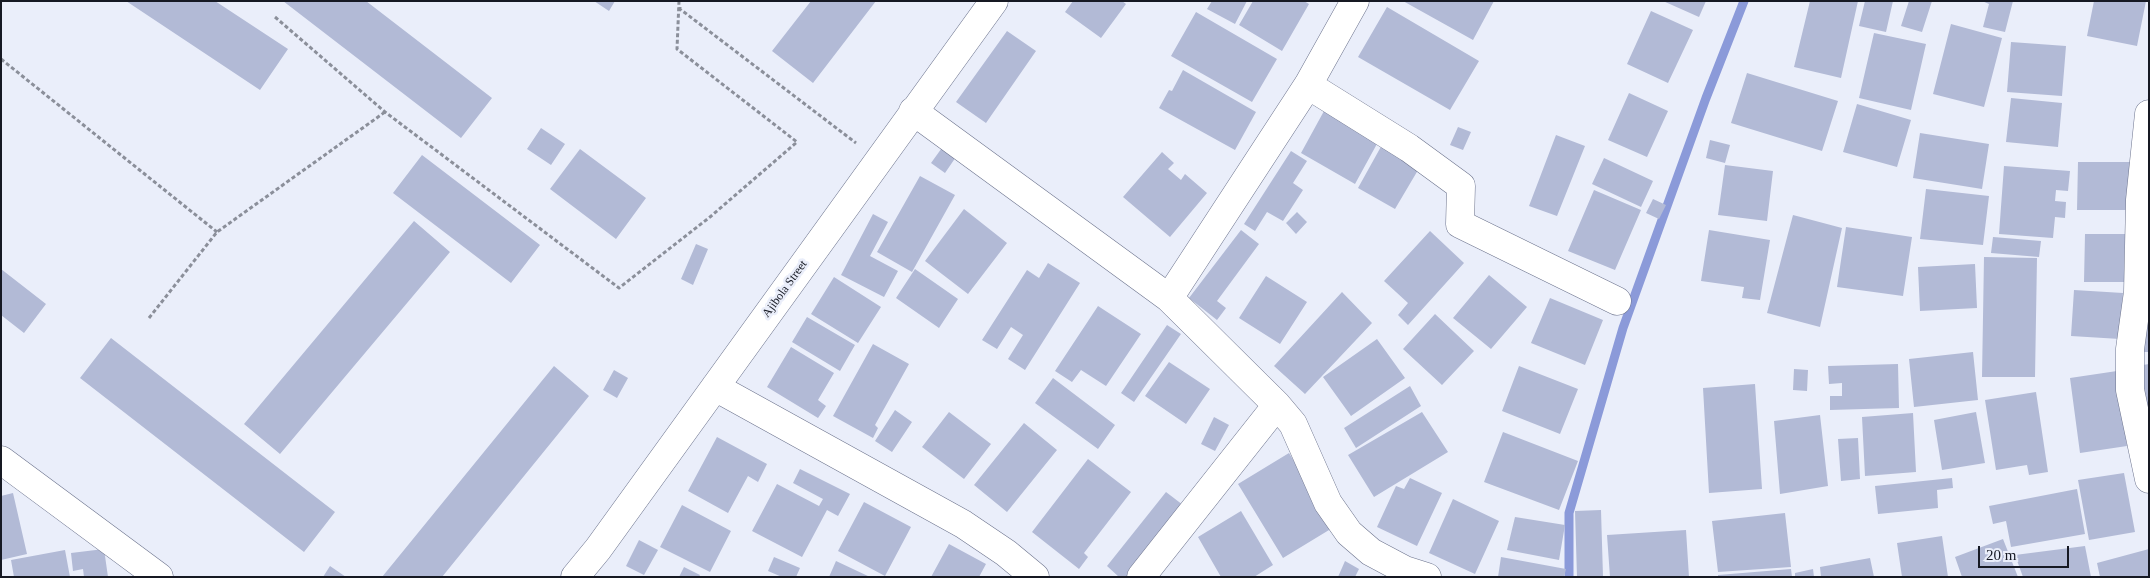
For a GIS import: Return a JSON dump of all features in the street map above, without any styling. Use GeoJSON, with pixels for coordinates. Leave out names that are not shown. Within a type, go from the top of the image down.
{"type":"FeatureCollection","features":[{"type":"Feature","properties":{"kind":"street","name":"Ajibola Street"},"geometry":{"type":"LineString","coordinates":[[575,577],[598,550],[994,1]]}},
{"type":"Feature","properties":{"kind":"street"},"geometry":{"type":"LineString","coordinates":[[1169,298],[1308,85],[1355,1]]}},
{"type":"Feature","properties":{"kind":"street"},"geometry":{"type":"LineString","coordinates":[[1308,85],[1409,148],[1461,186],[1460,224],[1617,301]]}},
{"type":"Feature","properties":{"kind":"street"},"geometry":{"type":"LineString","coordinates":[[913,111],[1169,298],[1277,405],[1293,424],[1328,503],[1349,533],[1371,552],[1405,570],[1427,577]]}},
{"type":"Feature","properties":{"kind":"street"},"geometry":{"type":"LineString","coordinates":[[2149,114],[2140,200],[2138,292],[2130,349],[2130,381],[2149,479]]}},
{"type":"Feature","properties":{"kind":"street"},"geometry":{"type":"LineString","coordinates":[[714,387],[963,524],[1006,553],[1035,577]]}},
{"type":"Feature","properties":{"kind":"street"},"geometry":{"type":"LineString","coordinates":[[1141,577],[1277,405]]}},
{"type":"Feature","properties":{"kind":"street"},"geometry":{"type":"LineString","coordinates":[[1,460],[159,577]]}},
{"type":"Feature","properties":{"kind":"path"},"geometry":{"type":"LineString","coordinates":[[275,17],[385,112],[619,288],[710,217],[797,142],[677,49],[680,1]]}},
{"type":"Feature","properties":{"kind":"path"},"geometry":{"type":"LineString","coordinates":[[680,1],[680,9],[878,160]]}},
{"type":"Feature","properties":{"kind":"path"},"geometry":{"type":"LineString","coordinates":[[1,59],[217,232]]}},
{"type":"Feature","properties":{"kind":"path"},"geometry":{"type":"LineString","coordinates":[[149,318],[217,232],[385,112]]}},
{"type":"Feature","properties":{"kind":"building"},"geometry":{"type":"Polygon","coordinates":[[[126,1],[215,1],[288,49],[260,90],[126,1]]]}},
{"type":"Feature","properties":{"kind":"building"},"geometry":{"type":"Polygon","coordinates":[[[283,1],[366,1],[492,98],[461,138],[283,1]]]}},
{"type":"Feature","properties":{"kind":"building"},"geometry":{"type":"Polygon","coordinates":[[[594,1],[615,1],[609,11],[594,1]]]}},
{"type":"Feature","properties":{"kind":"building"},"geometry":{"type":"Polygon","coordinates":[[[811,1],[876,1],[813,83],[772,51],[811,1]]]}},
{"type":"Feature","properties":{"kind":"building"},"geometry":{"type":"Polygon","coordinates":[[[1073,1],[1122,1],[1126,4],[1101,38],[1065,12],[1073,1]]]}},
{"type":"Feature","properties":{"kind":"building"},"geometry":{"type":"Polygon","coordinates":[[[1212,1],[1247,1],[1235,24],[1207,9],[1212,1]]]}},
{"type":"Feature","properties":{"kind":"building"},"geometry":{"type":"Polygon","coordinates":[[[1253,1],[1304,1],[1309,4],[1282,51],[1239,25],[1253,1]]]}},
{"type":"Feature","properties":{"kind":"building"},"geometry":{"type":"Polygon","coordinates":[[[1403,1],[1494,1],[1473,40],[1403,1]]]}},
{"type":"Feature","properties":{"kind":"building"},"geometry":{"type":"Polygon","coordinates":[[[1663,1],[1706,1],[1699,17],[1663,1]]]}},
{"type":"Feature","properties":{"kind":"building"},"geometry":{"type":"Polygon","coordinates":[[[1810,1],[1858,1],[1841,78],[1794,67],[1810,1]]]}},
{"type":"Feature","properties":{"kind":"building"},"geometry":{"type":"Polygon","coordinates":[[[1865,1],[1893,1],[1886,32],[1859,26],[1865,1]]]}},
{"type":"Feature","properties":{"kind":"building"},"geometry":{"type":"Polygon","coordinates":[[[1909,1],[1932,1],[1922,32],[1901,26],[1909,1]]]}},
{"type":"Feature","properties":{"kind":"building"},"geometry":{"type":"Polygon","coordinates":[[[1982,1],[2013,1],[2005,32],[1983,27],[1989,4],[1982,1]]]}},
{"type":"Feature","properties":{"kind":"building"},"geometry":{"type":"Polygon","coordinates":[[[2094,1],[2146,1],[2137,46],[2087,36],[2094,1]]]}},
{"type":"Feature","properties":{"kind":"building"},"geometry":{"type":"Polygon","coordinates":[[[1387,7],[1479,61],[1450,110],[1358,57],[1387,7]]]}},
{"type":"Feature","properties":{"kind":"building"},"geometry":{"type":"Polygon","coordinates":[[[1651,11],[1693,30],[1668,83],[1627,64],[1651,11]]]}},
{"type":"Feature","properties":{"kind":"building"},"geometry":{"type":"Polygon","coordinates":[[[1196,12],[1277,59],[1252,102],[1171,56],[1196,12]]]}},
{"type":"Feature","properties":{"kind":"building"},"geometry":{"type":"Polygon","coordinates":[[[1951,24],[2002,38],[1984,107],[1933,94],[1951,24]]]}},
{"type":"Feature","properties":{"kind":"building"},"geometry":{"type":"Polygon","coordinates":[[[1007,31],[1036,51],[986,123],[956,102],[1007,31]]]}},
{"type":"Feature","properties":{"kind":"building"},"geometry":{"type":"Polygon","coordinates":[[[1874,33],[1926,44],[1911,110],[1859,98],[1874,33]]]}},
{"type":"Feature","properties":{"kind":"building"},"geometry":{"type":"Polygon","coordinates":[[[2011,42],[2066,46],[2062,96],[2007,92],[2011,42]]]}},
{"type":"Feature","properties":{"kind":"building"},"geometry":{"type":"Polygon","coordinates":[[[1183,70],[1256,112],[1235,150],[1159,108],[1169,90],[1172,91],[1183,70]]]}},
{"type":"Feature","properties":{"kind":"building"},"geometry":{"type":"Polygon","coordinates":[[[1747,73],[1838,101],[1822,151],[1731,123],[1747,73]]]}},
{"type":"Feature","properties":{"kind":"building"},"geometry":{"type":"Polygon","coordinates":[[[1629,93],[1668,111],[1647,157],[1608,140],[1629,93]]]}},
{"type":"Feature","properties":{"kind":"building"},"geometry":{"type":"Polygon","coordinates":[[[2011,98],[2062,103],[2058,147],[2006,142],[2011,98]]]}},
{"type":"Feature","properties":{"kind":"building"},"geometry":{"type":"Polygon","coordinates":[[[1857,104],[1911,120],[1897,167],[1843,152],[1857,104]]]}},
{"type":"Feature","properties":{"kind":"building"},"geometry":{"type":"Polygon","coordinates":[[[1324,111],[1378,142],[1355,184],[1301,153],[1324,111]]]}},
{"type":"Feature","properties":{"kind":"building"},"geometry":{"type":"Polygon","coordinates":[[[1458,127],[1471,132],[1463,150],[1450,145],[1458,127]]]}},
{"type":"Feature","properties":{"kind":"building"},"geometry":{"type":"Polygon","coordinates":[[[541,128],[565,144],[551,165],[527,149],[541,128]]]}},
{"type":"Feature","properties":{"kind":"building"},"geometry":{"type":"Polygon","coordinates":[[[1920,133],[1989,144],[1982,189],[1913,178],[1920,133]]]}},
{"type":"Feature","properties":{"kind":"building"},"geometry":{"type":"Polygon","coordinates":[[[1556,135],[1585,146],[1557,216],[1529,206],[1556,135]]]}},
{"type":"Feature","properties":{"kind":"building"},"geometry":{"type":"Polygon","coordinates":[[[1710,140],[1730,145],[1725,163],[1706,158],[1710,140]]]}},
{"type":"Feature","properties":{"kind":"building"},"geometry":{"type":"Polygon","coordinates":[[[1383,143],[1421,165],[1395,209],[1358,188],[1383,143]]]}},
{"type":"Feature","properties":{"kind":"building"},"geometry":{"type":"Polygon","coordinates":[[[944,145],[958,154],[945,173],[931,163],[944,145]]]}},
{"type":"Feature","properties":{"kind":"building"},"geometry":{"type":"Polygon","coordinates":[[[580,149],[646,198],[616,239],[550,189],[580,149]]]}},
{"type":"Feature","properties":{"kind":"building"},"geometry":{"type":"Polygon","coordinates":[[[1291,151],[1307,161],[1293,183],[1303,190],[1283,221],[1267,212],[1255,231],[1244,224],[1291,151]]]}},
{"type":"Feature","properties":{"kind":"building"},"geometry":{"type":"Polygon","coordinates":[[[1162,152],[1174,163],[1168,169],[1181,180],[1185,174],[1207,193],[1170,237],[1123,197],[1162,152]]]}},
{"type":"Feature","properties":{"kind":"building"},"geometry":{"type":"Polygon","coordinates":[[[422,155],[540,245],[511,283],[393,193],[422,155]]]}},
{"type":"Feature","properties":{"kind":"building"},"geometry":{"type":"Polygon","coordinates":[[[1604,158],[1653,181],[1641,207],[1592,184],[1604,158]]]}},
{"type":"Feature","properties":{"kind":"building"},"geometry":{"type":"Polygon","coordinates":[[[2078,162],[2134,162],[2133,210],[2077,210],[2078,162]]]}},
{"type":"Feature","properties":{"kind":"building"},"geometry":{"type":"Polygon","coordinates":[[[1725,165],[1773,171],[1767,221],[1718,215],[1725,165]]]}},
{"type":"Feature","properties":{"kind":"building"},"geometry":{"type":"Polygon","coordinates":[[[2004,166],[2070,171],[2068,191],[2056,190],[2055,201],[2066,202],[2065,218],[2055,217],[2053,238],[1999,234],[2004,166]]]}},
{"type":"Feature","properties":{"kind":"building"},"geometry":{"type":"Polygon","coordinates":[[[920,176],[955,195],[912,272],[877,252],[920,176]]]}},
{"type":"Feature","properties":{"kind":"building"},"geometry":{"type":"Polygon","coordinates":[[[1926,189],[1989,196],[1983,245],[1920,239],[1926,189]]]}},
{"type":"Feature","properties":{"kind":"building"},"geometry":{"type":"Polygon","coordinates":[[[1594,190],[1641,210],[1615,270],[1568,251],[1594,190]]]}},
{"type":"Feature","properties":{"kind":"building"},"geometry":{"type":"Polygon","coordinates":[[[1653,199],[1666,205],[1659,219],[1646,213],[1653,199]]]}},
{"type":"Feature","properties":{"kind":"building"},"geometry":{"type":"Polygon","coordinates":[[[964,209],[1007,243],[968,294],[925,261],[964,209]]]}},
{"type":"Feature","properties":{"kind":"building"},"geometry":{"type":"Polygon","coordinates":[[[1297,212],[1307,222],[1296,234],[1286,223],[1297,212]]]}},
{"type":"Feature","properties":{"kind":"building"},"geometry":{"type":"Polygon","coordinates":[[[873,214],[888,222],[870,256],[898,271],[884,297],[841,275],[873,214]]]}},
{"type":"Feature","properties":{"kind":"building"},"geometry":{"type":"Polygon","coordinates":[[[1793,215],[1842,228],[1820,327],[1767,313],[1793,215]]]}},
{"type":"Feature","properties":{"kind":"building"},"geometry":{"type":"Polygon","coordinates":[[[414,221],[450,252],[280,454],[244,424],[414,221]]]}},
{"type":"Feature","properties":{"kind":"building"},"geometry":{"type":"Polygon","coordinates":[[[1846,227],[1912,237],[1903,296],[1837,287],[1846,227]]]}},
{"type":"Feature","properties":{"kind":"building"},"geometry":{"type":"Polygon","coordinates":[[[1241,230],[1259,244],[1217,301],[1226,308],[1217,320],[1189,298],[1241,230]]]}},
{"type":"Feature","properties":{"kind":"building"},"geometry":{"type":"Polygon","coordinates":[[[1709,230],[1770,240],[1760,300],[1742,298],[1744,287],[1701,281],[1709,230]]]}},
{"type":"Feature","properties":{"kind":"building"},"geometry":{"type":"Polygon","coordinates":[[[1430,231],[1464,263],[1408,325],[1398,315],[1408,303],[1384,281],[1430,231]]]}},
{"type":"Feature","properties":{"kind":"building"},"geometry":{"type":"Polygon","coordinates":[[[2085,234],[2125,234],[2124,282],[2084,282],[2085,234]]]}},
{"type":"Feature","properties":{"kind":"building"},"geometry":{"type":"Polygon","coordinates":[[[1993,237],[2041,241],[2039,257],[1991,253],[1993,237]]]}},
{"type":"Feature","properties":{"kind":"building"},"geometry":{"type":"Polygon","coordinates":[[[696,244],[708,249],[693,285],[681,279],[696,244]]]}},
{"type":"Feature","properties":{"kind":"building"},"geometry":{"type":"Polygon","coordinates":[[[1984,257],[2037,258],[2035,377],[1982,377],[1984,257]]]}},
{"type":"Feature","properties":{"kind":"building"},"geometry":{"type":"Polygon","coordinates":[[[1048,263],[1080,283],[1025,370],[1008,359],[1023,335],[1011,327],[997,349],[982,340],[1027,270],[1039,278],[1048,263]]]}},
{"type":"Feature","properties":{"kind":"building"},"geometry":{"type":"Polygon","coordinates":[[[1975,264],[1977,308],[1920,311],[1918,267],[1975,264]]]}},
{"type":"Feature","properties":{"kind":"building"},"geometry":{"type":"Polygon","coordinates":[[[1,269],[46,304],[24,333],[1,315],[1,269]]]}},
{"type":"Feature","properties":{"kind":"building"},"geometry":{"type":"Polygon","coordinates":[[[915,269],[958,299],[939,328],[896,298],[915,269]]]}},
{"type":"Feature","properties":{"kind":"building"},"geometry":{"type":"Polygon","coordinates":[[[1489,275],[1527,307],[1491,349],[1453,318],[1489,275]]]}},
{"type":"Feature","properties":{"kind":"building"},"geometry":{"type":"Polygon","coordinates":[[[1266,276],[1307,302],[1280,344],[1239,318],[1266,276]]]}},
{"type":"Feature","properties":{"kind":"building"},"geometry":{"type":"Polygon","coordinates":[[[834,277],[881,307],[858,343],[811,314],[834,277]]]}},
{"type":"Feature","properties":{"kind":"building"},"geometry":{"type":"Polygon","coordinates":[[[2074,290],[2123,293],[2120,339],[2071,336],[2074,290]]]}},
{"type":"Feature","properties":{"kind":"building"},"geometry":{"type":"Polygon","coordinates":[[[1342,292],[1372,323],[1305,394],[1274,366],[1342,292]]]}},
{"type":"Feature","properties":{"kind":"building"},"geometry":{"type":"Polygon","coordinates":[[[1550,298],[1603,320],[1585,365],[1531,343],[1550,298]]]}},
{"type":"Feature","properties":{"kind":"building"},"geometry":{"type":"Polygon","coordinates":[[[1098,306],[1141,334],[1106,386],[1081,370],[1072,382],[1055,371],[1098,306]]]}},
{"type":"Feature","properties":{"kind":"building"},"geometry":{"type":"Polygon","coordinates":[[[2149,306],[2149,352],[2141,352],[2149,306]]]}},
{"type":"Feature","properties":{"kind":"building"},"geometry":{"type":"Polygon","coordinates":[[[1435,314],[1474,351],[1442,385],[1403,349],[1435,314]]]}},
{"type":"Feature","properties":{"kind":"building"},"geometry":{"type":"Polygon","coordinates":[[[807,317],[855,345],[840,371],[792,342],[807,317]]]}},
{"type":"Feature","properties":{"kind":"building"},"geometry":{"type":"Polygon","coordinates":[[[1167,325],[1181,334],[1134,402],[1121,393],[1167,325]]]}},
{"type":"Feature","properties":{"kind":"building"},"geometry":{"type":"Polygon","coordinates":[[[111,338],[335,512],[304,552],[80,378],[111,338]]]}},
{"type":"Feature","properties":{"kind":"building"},"geometry":{"type":"Polygon","coordinates":[[[1377,339],[1405,378],[1351,416],[1323,377],[1377,339]]]}},
{"type":"Feature","properties":{"kind":"building"},"geometry":{"type":"Polygon","coordinates":[[[873,344],[909,364],[875,425],[878,428],[873,438],[833,416],[873,344]]]}},
{"type":"Feature","properties":{"kind":"building"},"geometry":{"type":"Polygon","coordinates":[[[791,347],[834,373],[818,400],[826,406],[818,418],[767,387],[791,347]]]}},
{"type":"Feature","properties":{"kind":"building"},"geometry":{"type":"Polygon","coordinates":[[[1973,352],[1978,400],[1914,407],[1909,359],[1973,352]]]}},
{"type":"Feature","properties":{"kind":"building"},"geometry":{"type":"Polygon","coordinates":[[[1169,362],[1210,389],[1186,424],[1145,396],[1169,362]]]}},
{"type":"Feature","properties":{"kind":"building"},"geometry":{"type":"Polygon","coordinates":[[[1898,364],[1899,408],[1830,410],[1830,396],[1842,396],[1842,383],[1829,384],[1828,366],[1898,364]]]}},
{"type":"Feature","properties":{"kind":"building"},"geometry":{"type":"Polygon","coordinates":[[[2149,364],[2149,414],[2137,366],[2149,364]]]}},
{"type":"Feature","properties":{"kind":"building"},"geometry":{"type":"Polygon","coordinates":[[[554,366],[589,396],[442,577],[382,577],[554,366]]]}},
{"type":"Feature","properties":{"kind":"building"},"geometry":{"type":"Polygon","coordinates":[[[1519,366],[1578,389],[1560,434],[1502,411],[1519,366]]]}},
{"type":"Feature","properties":{"kind":"building"},"geometry":{"type":"Polygon","coordinates":[[[1794,369],[1808,370],[1807,391],[1793,390],[1794,369]]]}},
{"type":"Feature","properties":{"kind":"building"},"geometry":{"type":"Polygon","coordinates":[[[614,370],[628,378],[617,398],[603,390],[614,370]]]}},
{"type":"Feature","properties":{"kind":"building"},"geometry":{"type":"Polygon","coordinates":[[[2117,371],[2127,446],[2080,453],[2070,378],[2117,371]]]}},
{"type":"Feature","properties":{"kind":"building"},"geometry":{"type":"Polygon","coordinates":[[[1053,378],[1115,425],[1098,449],[1035,403],[1053,378]]]}},
{"type":"Feature","properties":{"kind":"building"},"geometry":{"type":"Polygon","coordinates":[[[1755,384],[1762,489],[1709,493],[1703,388],[1755,384]]]}},
{"type":"Feature","properties":{"kind":"building"},"geometry":{"type":"Polygon","coordinates":[[[1410,386],[1421,406],[1356,448],[1344,428],[1410,386]]]}},
{"type":"Feature","properties":{"kind":"building"},"geometry":{"type":"Polygon","coordinates":[[[2036,392],[2048,472],[2029,475],[2027,465],[1996,470],[1985,400],[2036,392]]]}},
{"type":"Feature","properties":{"kind":"building"},"geometry":{"type":"Polygon","coordinates":[[[895,410],[912,422],[892,452],[875,441],[895,410]]]}},
{"type":"Feature","properties":{"kind":"building"},"geometry":{"type":"Polygon","coordinates":[[[949,412],[991,444],[964,479],[922,447],[949,412]]]}},
{"type":"Feature","properties":{"kind":"building"},"geometry":{"type":"Polygon","coordinates":[[[1422,412],[1448,452],[1374,497],[1348,455],[1422,412]]]}},
{"type":"Feature","properties":{"kind":"building"},"geometry":{"type":"Polygon","coordinates":[[[1976,412],[1985,463],[1942,470],[1934,420],[1976,412]]]}},
{"type":"Feature","properties":{"kind":"building"},"geometry":{"type":"Polygon","coordinates":[[[1913,413],[1916,472],[1865,476],[1862,417],[1913,413]]]}},
{"type":"Feature","properties":{"kind":"building"},"geometry":{"type":"Polygon","coordinates":[[[1820,415],[1828,486],[1780,494],[1774,421],[1820,415]]]}},
{"type":"Feature","properties":{"kind":"building"},"geometry":{"type":"Polygon","coordinates":[[[1214,417],[1229,425],[1215,451],[1201,444],[1214,417]]]}},
{"type":"Feature","properties":{"kind":"building"},"geometry":{"type":"Polygon","coordinates":[[[1024,423],[1057,450],[1007,512],[974,485],[1024,423]]]}},
{"type":"Feature","properties":{"kind":"building"},"geometry":{"type":"Polygon","coordinates":[[[1503,432],[1578,461],[1559,510],[1484,482],[1503,432]]]}},
{"type":"Feature","properties":{"kind":"building"},"geometry":{"type":"Polygon","coordinates":[[[717,437],[767,464],[758,482],[748,476],[728,513],[688,491],[717,437]]]}},
{"type":"Feature","properties":{"kind":"building"},"geometry":{"type":"Polygon","coordinates":[[[1858,438],[1860,479],[1841,481],[1838,439],[1858,438]]]}},
{"type":"Feature","properties":{"kind":"building"},"geometry":{"type":"Polygon","coordinates":[[[1289,453],[1334,527],[1283,558],[1238,484],[1289,453]]]}},
{"type":"Feature","properties":{"kind":"building"},"geometry":{"type":"Polygon","coordinates":[[[1088,459],[1131,492],[1084,553],[1088,557],[1079,569],[1032,532],[1088,459]]]}},
{"type":"Feature","properties":{"kind":"building"},"geometry":{"type":"Polygon","coordinates":[[[800,469],[850,494],[838,516],[827,510],[802,557],[752,531],[777,484],[819,506],[823,499],[793,483],[800,469]]]}},
{"type":"Feature","properties":{"kind":"building"},"geometry":{"type":"Polygon","coordinates":[[[2124,473],[2135,532],[2089,540],[2078,480],[2124,473]]]}},
{"type":"Feature","properties":{"kind":"building"},"geometry":{"type":"Polygon","coordinates":[[[1410,478],[1442,493],[1417,546],[1377,527],[1396,486],[1404,489],[1410,478]]]}},
{"type":"Feature","properties":{"kind":"building"},"geometry":{"type":"Polygon","coordinates":[[[1952,478],[1953,488],[1937,490],[1938,508],[1878,514],[1875,486],[1952,478]]]}},
{"type":"Feature","properties":{"kind":"building"},"geometry":{"type":"Polygon","coordinates":[[[2077,489],[2085,534],[2011,547],[2006,521],[1993,524],[1989,506],[2077,489]]]}},
{"type":"Feature","properties":{"kind":"building"},"geometry":{"type":"Polygon","coordinates":[[[1166,492],[1183,505],[1127,577],[1119,577],[1107,566],[1166,492]]]}},
{"type":"Feature","properties":{"kind":"building"},"geometry":{"type":"Polygon","coordinates":[[[13,493],[27,554],[1,560],[1,496],[13,493]]]}},
{"type":"Feature","properties":{"kind":"building"},"geometry":{"type":"Polygon","coordinates":[[[1453,499],[1499,521],[1475,574],[1429,553],[1453,499]]]}},
{"type":"Feature","properties":{"kind":"building"},"geometry":{"type":"Polygon","coordinates":[[[864,502],[911,527],[885,576],[838,551],[864,502]]]}},
{"type":"Feature","properties":{"kind":"building"},"geometry":{"type":"Polygon","coordinates":[[[682,505],[731,531],[710,572],[660,547],[682,505]]]}},
{"type":"Feature","properties":{"kind":"building"},"geometry":{"type":"Polygon","coordinates":[[[1601,510],[1603,577],[1577,577],[1575,511],[1601,510]]]}},
{"type":"Feature","properties":{"kind":"building"},"geometry":{"type":"Polygon","coordinates":[[[1241,511],[1273,565],[1254,577],[1221,577],[1198,537],[1241,511]]]}},
{"type":"Feature","properties":{"kind":"building"},"geometry":{"type":"Polygon","coordinates":[[[1785,513],[1791,567],[1718,572],[1712,521],[1785,513]]]}},
{"type":"Feature","properties":{"kind":"building"},"geometry":{"type":"Polygon","coordinates":[[[1515,517],[1565,525],[1559,560],[1507,550],[1515,517]]]}},
{"type":"Feature","properties":{"kind":"building"},"geometry":{"type":"Polygon","coordinates":[[[1686,530],[1689,577],[1610,577],[1607,535],[1686,530]]]}},
{"type":"Feature","properties":{"kind":"building"},"geometry":{"type":"Polygon","coordinates":[[[1942,536],[1948,577],[1902,577],[1897,543],[1942,536]]]}},
{"type":"Feature","properties":{"kind":"building"},"geometry":{"type":"Polygon","coordinates":[[[2003,539],[2018,577],[1962,577],[1955,557],[2003,539]]]}},
{"type":"Feature","properties":{"kind":"building"},"geometry":{"type":"Polygon","coordinates":[[[639,540],[658,550],[644,575],[626,566],[639,540]]]}},
{"type":"Feature","properties":{"kind":"building"},"geometry":{"type":"Polygon","coordinates":[[[949,544],[986,564],[979,577],[931,577],[949,544]]]}},
{"type":"Feature","properties":{"kind":"building"},"geometry":{"type":"Polygon","coordinates":[[[2085,546],[2091,577],[2023,577],[2015,555],[2085,546]]]}},
{"type":"Feature","properties":{"kind":"building"},"geometry":{"type":"Polygon","coordinates":[[[104,549],[108,577],[84,577],[83,569],[73,571],[71,553],[104,549]]]}},
{"type":"Feature","properties":{"kind":"building"},"geometry":{"type":"Polygon","coordinates":[[[2149,549],[2149,577],[2100,577],[2097,563],[2149,549]]]}},
{"type":"Feature","properties":{"kind":"building"},"geometry":{"type":"Polygon","coordinates":[[[65,550],[70,577],[14,577],[11,560],[65,550]]]}},
{"type":"Feature","properties":{"kind":"building"},"geometry":{"type":"Polygon","coordinates":[[[774,557],[800,568],[796,577],[782,577],[768,571],[774,557]]]}},
{"type":"Feature","properties":{"kind":"building"},"geometry":{"type":"Polygon","coordinates":[[[1501,557],[1566,569],[1564,577],[1498,577],[1501,557]]]}},
{"type":"Feature","properties":{"kind":"building"},"geometry":{"type":"Polygon","coordinates":[[[1870,558],[1874,577],[1821,577],[1820,567],[1870,558]]]}},
{"type":"Feature","properties":{"kind":"building"},"geometry":{"type":"Polygon","coordinates":[[[836,561],[870,577],[829,577],[836,561]]]}},
{"type":"Feature","properties":{"kind":"building"},"geometry":{"type":"Polygon","coordinates":[[[1345,561],[1359,569],[1355,577],[1338,577],[1345,561]]]}},
{"type":"Feature","properties":{"kind":"building"},"geometry":{"type":"Polygon","coordinates":[[[330,566],[346,577],[323,577],[330,566]]]}},
{"type":"Feature","properties":{"kind":"building"},"geometry":{"type":"Polygon","coordinates":[[[684,567],[700,575],[699,577],[679,577],[684,567]]]}},
{"type":"Feature","properties":{"kind":"building"},"geometry":{"type":"Polygon","coordinates":[[[1791,569],[1792,577],[1718,577],[1718,575],[1791,569]]]}},
{"type":"Feature","properties":{"kind":"building"},"geometry":{"type":"Polygon","coordinates":[[[1813,569],[1814,577],[1795,577],[1795,573],[1813,569]]]}},
{"type":"Feature","properties":{"kind":"waterway"},"geometry":{"type":"LineString","coordinates":[[1569,577],[1569,513],[1623,328],[1706,98],[1744,1]]}}]}
